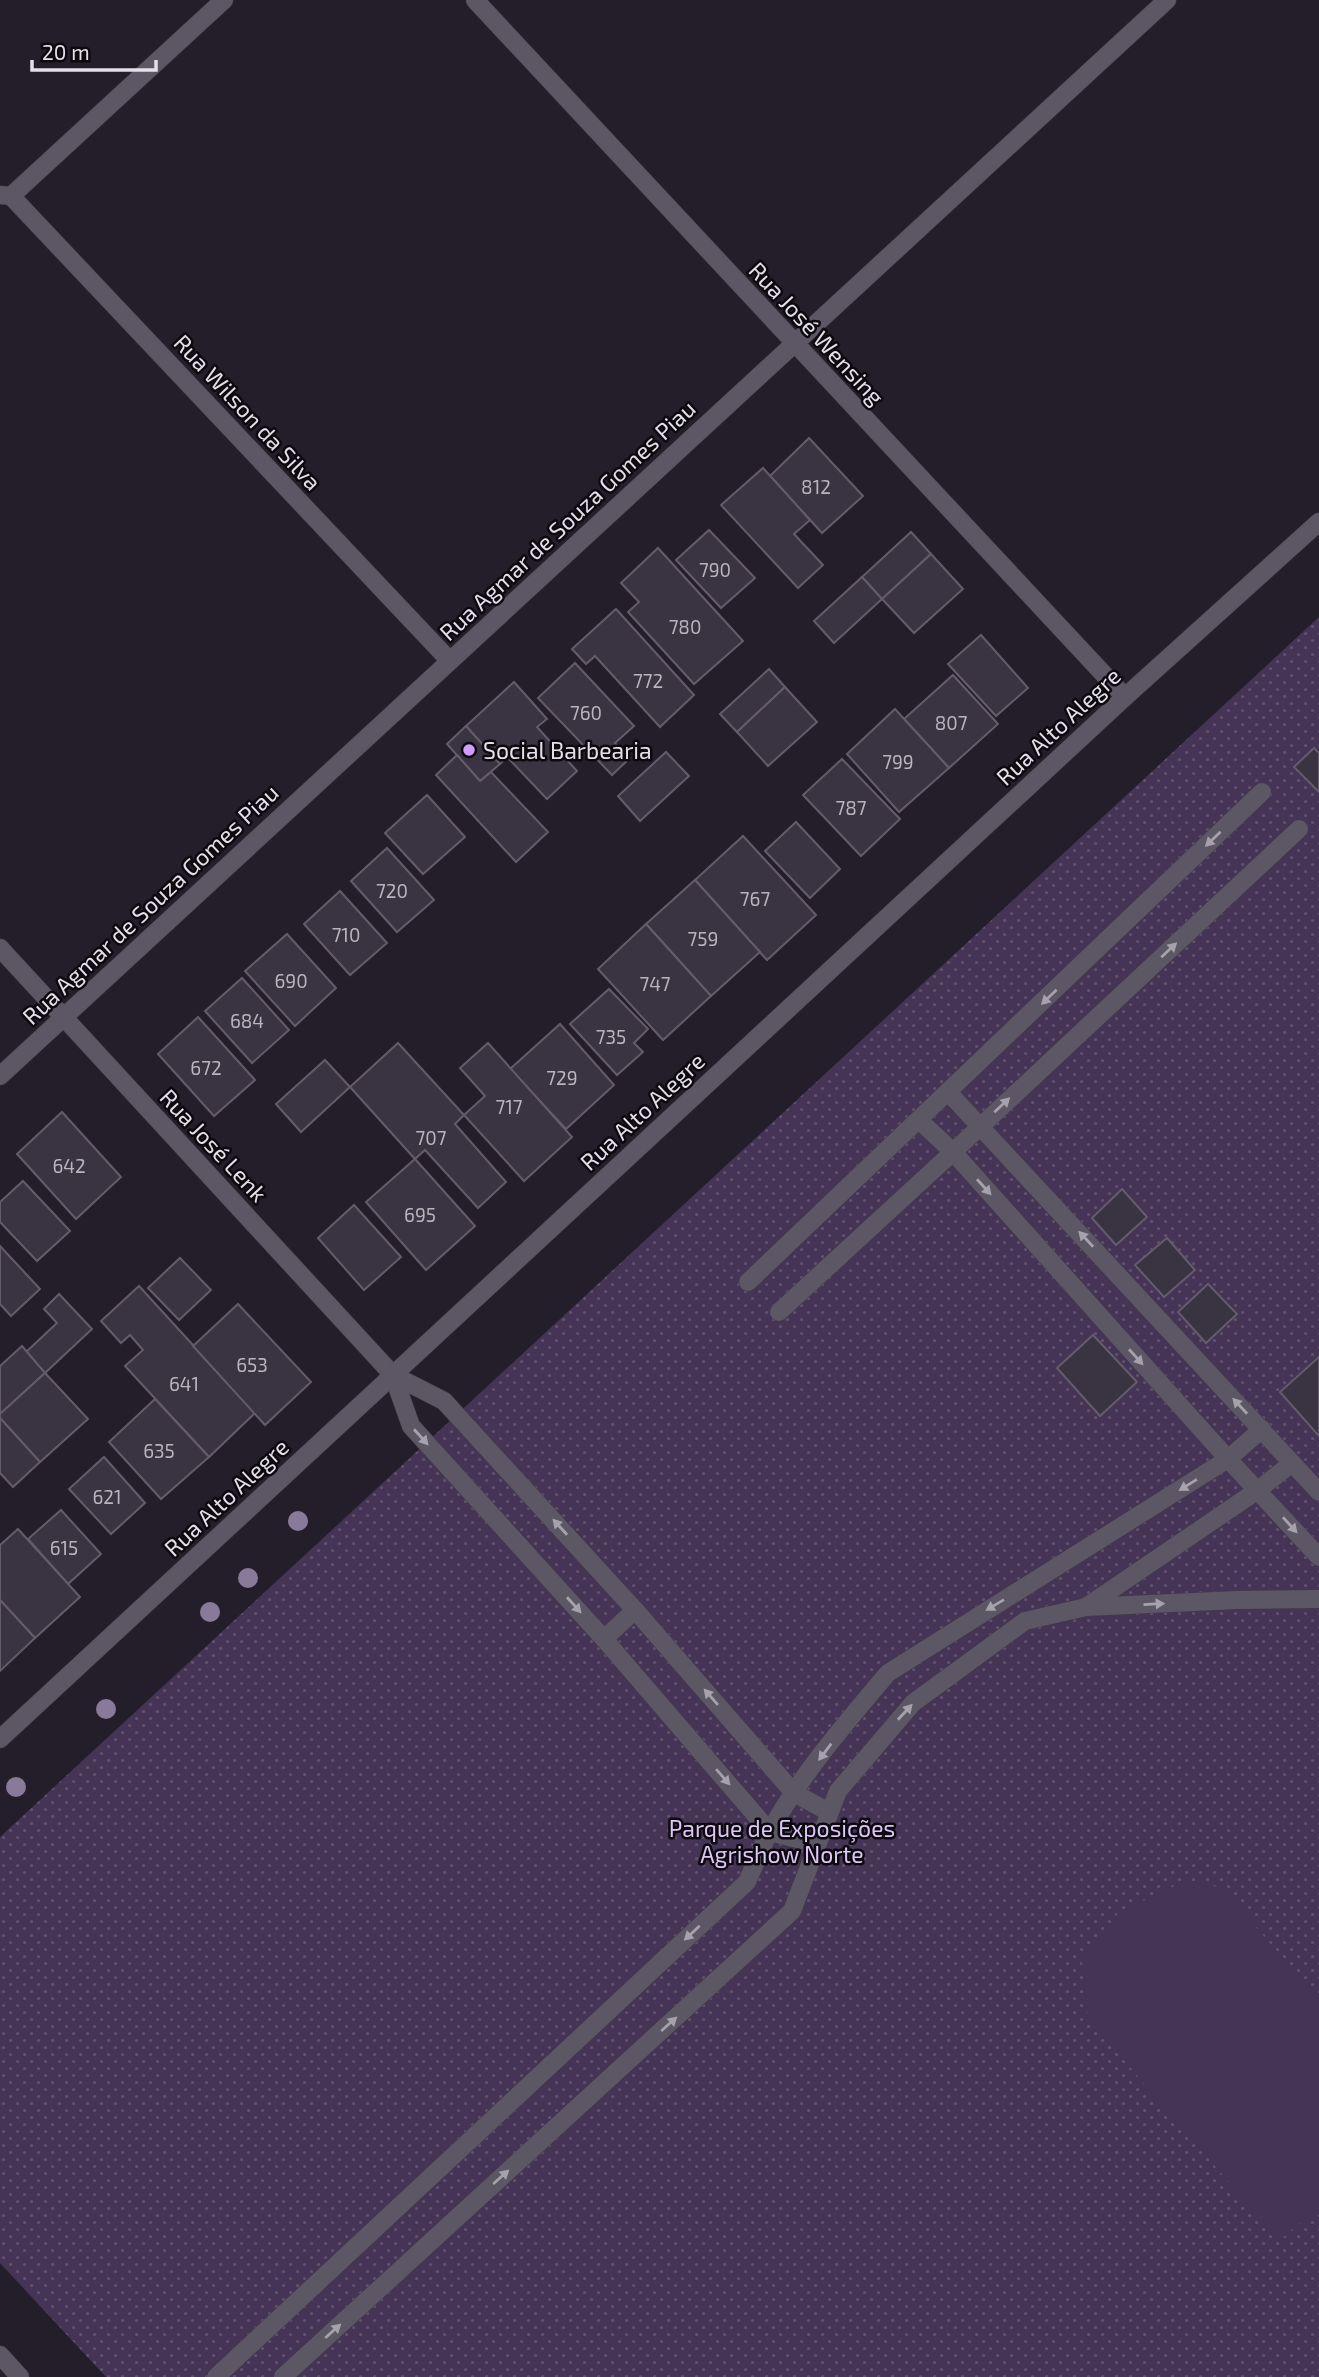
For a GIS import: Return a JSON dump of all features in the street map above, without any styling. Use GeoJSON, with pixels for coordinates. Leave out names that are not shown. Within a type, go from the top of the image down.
{"type":"FeatureCollection","features":[{"type":"Feature","properties":{"kind":"street"},"geometry":{"type":"LineString","coordinates":[[6,195],[224,0]]}},
{"type":"Feature","properties":{"kind":"street","name":"Rua José Wensing"},"geometry":{"type":"LineString","coordinates":[[475,0],[1125,697]]}},
{"type":"Feature","properties":{"kind":"street","name":"Rua Agmar de Souza Gomes Piau"},"geometry":{"type":"LineString","coordinates":[[0,1076],[794,344],[1160,2]]}},
{"type":"Feature","properties":{"kind":"street","name":"Rua Wilson da Silva"},"geometry":{"type":"LineString","coordinates":[[6,195],[450,661]]}},
{"type":"Feature","properties":{"kind":"street","name":"Rua Alto Alegre"},"geometry":{"type":"LineString","coordinates":[[0,1739],[1125,697],[1319,522]]}},
{"type":"Feature","properties":{"kind":"street"},"geometry":{"type":"LineString","coordinates":[[748,1282],[920,1121],[1262,792]]}},
{"type":"Feature","properties":{"kind":"street"},"geometry":{"type":"LineString","coordinates":[[779,1312],[1299,829]]}},
{"type":"Feature","properties":{"kind":"street","name":"Rua José Lenk"},"geometry":{"type":"LineString","coordinates":[[0,948],[393,1375]]}},
{"type":"Feature","properties":{"kind":"street"},"geometry":{"type":"LineString","coordinates":[[949,1093],[1319,1492]]}},
{"type":"Feature","properties":{"kind":"street"},"geometry":{"type":"LineString","coordinates":[[920,1121],[953,1152],[1319,1557]]}},
{"type":"Feature","properties":{"kind":"street"},"geometry":{"type":"LineString","coordinates":[[393,1375],[444,1401],[635,1610],[794,1793],[829,1812]]}},
{"type":"Feature","properties":{"kind":"street"},"geometry":{"type":"LineString","coordinates":[[393,1375],[411,1426],[604,1639],[770,1832],[817,1844]]}},
{"type":"Feature","properties":{"kind":"street"},"geometry":{"type":"LineString","coordinates":[[216,2377],[747,1882],[770,1832],[794,1793],[846,1723],[888,1673],[1228,1459],[1262,1429]]}},
{"type":"Feature","properties":{"kind":"street"},"geometry":{"type":"LineString","coordinates":[[1086,1607],[1258,1490],[1292,1463]]}},
{"type":"Feature","properties":{"kind":"street"},"geometry":{"type":"LineString","coordinates":[[283,2377],[792,1911],[838,1791],[913,1703],[1025,1621],[1086,1607],[1319,1599]]}},
{"type":"Feature","properties":{"kind":"street"},"geometry":{"type":"LineString","coordinates":[[604,1639],[635,1610]]}},
{"type":"Feature","properties":{"kind":"street"},"geometry":{"type":"LineString","coordinates":[[0,2355],[20,2377]]}},
{"type":"Feature","properties":{"kind":"green space","name":"Parque de Exposições Agrishow Norte"},"geometry":{"type":"Polygon","coordinates":[[[1319,617],[1319,2377],[106,2377],[0,2263],[0,1837],[1319,617]]]}},
{"type":"Feature","properties":{"kind":"green space"},"geometry":{"type":"Polygon","coordinates":[[[1181,1883],[1222,1887],[1319,2001],[1319,2206],[1279,2241],[1088,2018],[1082,1961],[1118,1913],[1181,1883]]]}},
{"type":"Feature","properties":{"kind":"building"},"geometry":{"type":"Polygon","coordinates":[[[809,438],[863,496],[822,533],[770,476],[809,438]]]}},
{"type":"Feature","properties":{"kind":"building"},"geometry":{"type":"Polygon","coordinates":[[[763,468],[810,520],[794,534],[823,565],[798,588],[721,505],[763,468]]]}},
{"type":"Feature","properties":{"kind":"building"},"geometry":{"type":"Polygon","coordinates":[[[709,530],[755,578],[721,608],[676,560],[709,530]]]}},
{"type":"Feature","properties":{"kind":"building"},"geometry":{"type":"Polygon","coordinates":[[[911,532],[931,554],[882,599],[862,577],[911,532]]]}},
{"type":"Feature","properties":{"kind":"building"},"geometry":{"type":"Polygon","coordinates":[[[658,548],[743,641],[694,684],[628,612],[639,602],[621,583],[658,548]]]}},
{"type":"Feature","properties":{"kind":"building"},"geometry":{"type":"Polygon","coordinates":[[[931,554],[963,589],[914,633],[882,599],[931,554]]]}},
{"type":"Feature","properties":{"kind":"building"},"geometry":{"type":"Polygon","coordinates":[[[862,577],[882,599],[834,643],[814,621],[862,577]]]}},
{"type":"Feature","properties":{"kind":"building"},"geometry":{"type":"Polygon","coordinates":[[[616,609],[694,695],[660,727],[595,656],[586,664],[572,649],[616,609]]]}},
{"type":"Feature","properties":{"kind":"building"},"geometry":{"type":"Polygon","coordinates":[[[981,635],[1028,688],[996,716],[948,664],[981,635]]]}},
{"type":"Feature","properties":{"kind":"building"},"geometry":{"type":"Polygon","coordinates":[[[575,663],[634,726],[615,743],[630,758],[612,775],[538,698],[575,663]]]}},
{"type":"Feature","properties":{"kind":"building"},"geometry":{"type":"Polygon","coordinates":[[[769,669],[785,687],[737,732],[720,714],[769,669]]]}},
{"type":"Feature","properties":{"kind":"building"},"geometry":{"type":"Polygon","coordinates":[[[953,675],[998,724],[949,768],[904,719],[953,675]]]}},
{"type":"Feature","properties":{"kind":"building"},"geometry":{"type":"Polygon","coordinates":[[[514,682],[547,719],[537,727],[577,771],[547,799],[507,757],[500,764],[466,726],[514,682]]]}},
{"type":"Feature","properties":{"kind":"building"},"geometry":{"type":"Polygon","coordinates":[[[785,687],[817,722],[768,766],[737,732],[785,687]]]}},
{"type":"Feature","properties":{"kind":"building"},"geometry":{"type":"Polygon","coordinates":[[[895,709],[949,768],[899,812],[847,754],[895,709]]]}},
{"type":"Feature","properties":{"kind":"building","name":"Social Barbearia"},"geometry":{"type":"Polygon","coordinates":[[[466,726],[500,764],[480,781],[447,744],[466,726]]]}},
{"type":"Feature","properties":{"kind":"building"},"geometry":{"type":"Polygon","coordinates":[[[1314,748],[1319,753],[1319,792],[1294,767],[1314,748]]]}},
{"type":"Feature","properties":{"kind":"building"},"geometry":{"type":"Polygon","coordinates":[[[666,752],[689,776],[640,821],[618,796],[666,752]]]}},
{"type":"Feature","properties":{"kind":"building"},"geometry":{"type":"Polygon","coordinates":[[[457,755],[480,781],[491,772],[548,832],[516,862],[436,775],[457,755]]]}},
{"type":"Feature","properties":{"kind":"building"},"geometry":{"type":"Polygon","coordinates":[[[842,759],[900,819],[861,856],[803,795],[842,759]]]}},
{"type":"Feature","properties":{"kind":"building"},"geometry":{"type":"Polygon","coordinates":[[[427,795],[465,837],[423,874],[385,833],[427,795]]]}},
{"type":"Feature","properties":{"kind":"building"},"geometry":{"type":"Polygon","coordinates":[[[796,822],[840,869],[810,898],[765,851],[796,822]]]}},
{"type":"Feature","properties":{"kind":"building"},"geometry":{"type":"Polygon","coordinates":[[[743,836],[816,915],[767,960],[695,880],[743,836]]]}},
{"type":"Feature","properties":{"kind":"building"},"geometry":{"type":"Polygon","coordinates":[[[387,848],[434,900],[397,932],[351,881],[387,848]]]}},
{"type":"Feature","properties":{"kind":"building"},"geometry":{"type":"Polygon","coordinates":[[[695,880],[760,952],[711,996],[646,924],[695,880]]]}},
{"type":"Feature","properties":{"kind":"building"},"geometry":{"type":"Polygon","coordinates":[[[340,891],[387,943],[350,975],[304,924],[340,891]]]}},
{"type":"Feature","properties":{"kind":"building"},"geometry":{"type":"Polygon","coordinates":[[[646,924],[711,996],[663,1040],[598,969],[646,924]]]}},
{"type":"Feature","properties":{"kind":"building"},"geometry":{"type":"Polygon","coordinates":[[[287,934],[336,988],[295,1026],[245,971],[287,934]]]}},
{"type":"Feature","properties":{"kind":"building"},"geometry":{"type":"Polygon","coordinates":[[[242,978],[289,1030],[252,1063],[205,1011],[242,978]]]}},
{"type":"Feature","properties":{"kind":"building"},"geometry":{"type":"Polygon","coordinates":[[[609,989],[648,1029],[634,1043],[643,1052],[617,1075],[570,1024],[609,989]]]}},
{"type":"Feature","properties":{"kind":"building"},"geometry":{"type":"Polygon","coordinates":[[[198,1017],[255,1080],[214,1116],[158,1054],[198,1017]]]}},
{"type":"Feature","properties":{"kind":"building"},"geometry":{"type":"Polygon","coordinates":[[[560,1024],[614,1085],[566,1129],[510,1069],[560,1024]]]}},
{"type":"Feature","properties":{"kind":"building"},"geometry":{"type":"Polygon","coordinates":[[[398,1043],[464,1115],[455,1124],[506,1182],[478,1208],[425,1150],[415,1159],[350,1087],[398,1043]]]}},
{"type":"Feature","properties":{"kind":"building"},"geometry":{"type":"Polygon","coordinates":[[[488,1043],[572,1137],[524,1181],[464,1115],[485,1096],[460,1068],[488,1043]]]}},
{"type":"Feature","properties":{"kind":"building"},"geometry":{"type":"Polygon","coordinates":[[[325,1060],[350,1087],[301,1132],[276,1104],[325,1060]]]}},
{"type":"Feature","properties":{"kind":"building"},"geometry":{"type":"Polygon","coordinates":[[[62,1112],[121,1177],[76,1219],[17,1154],[62,1112]]]}},
{"type":"Feature","properties":{"kind":"building"},"geometry":{"type":"Polygon","coordinates":[[[415,1159],[475,1226],[426,1270],[366,1202],[415,1159]]]}},
{"type":"Feature","properties":{"kind":"building"},"geometry":{"type":"Polygon","coordinates":[[[23,1181],[70,1231],[37,1261],[0,1222],[0,1202],[23,1181]]]}},
{"type":"Feature","properties":{"kind":"building"},"geometry":{"type":"Polygon","coordinates":[[[1122,1189],[1147,1217],[1116,1245],[1092,1218],[1122,1189]]]}},
{"type":"Feature","properties":{"kind":"building"},"geometry":{"type":"Polygon","coordinates":[[[354,1205],[401,1257],[364,1290],[318,1238],[354,1205]]]}},
{"type":"Feature","properties":{"kind":"building"},"geometry":{"type":"Polygon","coordinates":[[[1167,1238],[1195,1270],[1164,1297],[1135,1265],[1167,1238]]]}},
{"type":"Feature","properties":{"kind":"building"},"geometry":{"type":"Polygon","coordinates":[[[0,1246],[40,1289],[11,1316],[0,1304],[0,1246]]]}},
{"type":"Feature","properties":{"kind":"building"},"geometry":{"type":"Polygon","coordinates":[[[180,1258],[211,1290],[179,1320],[148,1288],[180,1258]]]}},
{"type":"Feature","properties":{"kind":"building"},"geometry":{"type":"Polygon","coordinates":[[[1208,1284],[1237,1314],[1206,1343],[1178,1312],[1208,1284]]]}},
{"type":"Feature","properties":{"kind":"building"},"geometry":{"type":"Polygon","coordinates":[[[139,1286],[255,1413],[209,1457],[125,1366],[143,1350],[130,1335],[121,1343],[101,1321],[139,1286]]]}},
{"type":"Feature","properties":{"kind":"building"},"geometry":{"type":"Polygon","coordinates":[[[59,1294],[92,1329],[45,1373],[26,1352],[57,1323],[44,1309],[59,1294]]]}},
{"type":"Feature","properties":{"kind":"building"},"geometry":{"type":"Polygon","coordinates":[[[238,1304],[311,1382],[265,1425],[193,1346],[238,1304]]]}},
{"type":"Feature","properties":{"kind":"building"},"geometry":{"type":"Polygon","coordinates":[[[1093,1335],[1137,1382],[1100,1416],[1057,1368],[1093,1335]]]}},
{"type":"Feature","properties":{"kind":"building"},"geometry":{"type":"Polygon","coordinates":[[[22,1346],[45,1373],[0,1414],[0,1366],[22,1346]]]}},
{"type":"Feature","properties":{"kind":"building"},"geometry":{"type":"Polygon","coordinates":[[[1319,1357],[1319,1436],[1280,1392],[1319,1357]]]}},
{"type":"Feature","properties":{"kind":"building"},"geometry":{"type":"Polygon","coordinates":[[[45,1373],[88,1419],[40,1462],[0,1418],[0,1414],[45,1373]]]}},
{"type":"Feature","properties":{"kind":"building"},"geometry":{"type":"Polygon","coordinates":[[[155,1399],[209,1457],[161,1499],[109,1442],[155,1399]]]}},
{"type":"Feature","properties":{"kind":"building"},"geometry":{"type":"Polygon","coordinates":[[[0,1418],[40,1462],[13,1487],[0,1473],[0,1418]]]}},
{"type":"Feature","properties":{"kind":"building"},"geometry":{"type":"Polygon","coordinates":[[[104,1457],[145,1503],[111,1534],[69,1489],[104,1457]]]}},
{"type":"Feature","properties":{"kind":"building"},"geometry":{"type":"Polygon","coordinates":[[[61,1510],[101,1554],[68,1584],[28,1539],[61,1510]]]}},
{"type":"Feature","properties":{"kind":"building"},"geometry":{"type":"Polygon","coordinates":[[[18,1529],[80,1597],[35,1638],[0,1600],[0,1545],[18,1529]]]}},
{"type":"Feature","properties":{"kind":"building"},"geometry":{"type":"Polygon","coordinates":[[[0,1600],[35,1638],[0,1671],[0,1600]]]}},
{"type":"Feature","properties":{"kind":"place","name":"Social Barbearia"},"geometry":{"type":"Point","coordinates":[469,750]}}]}
